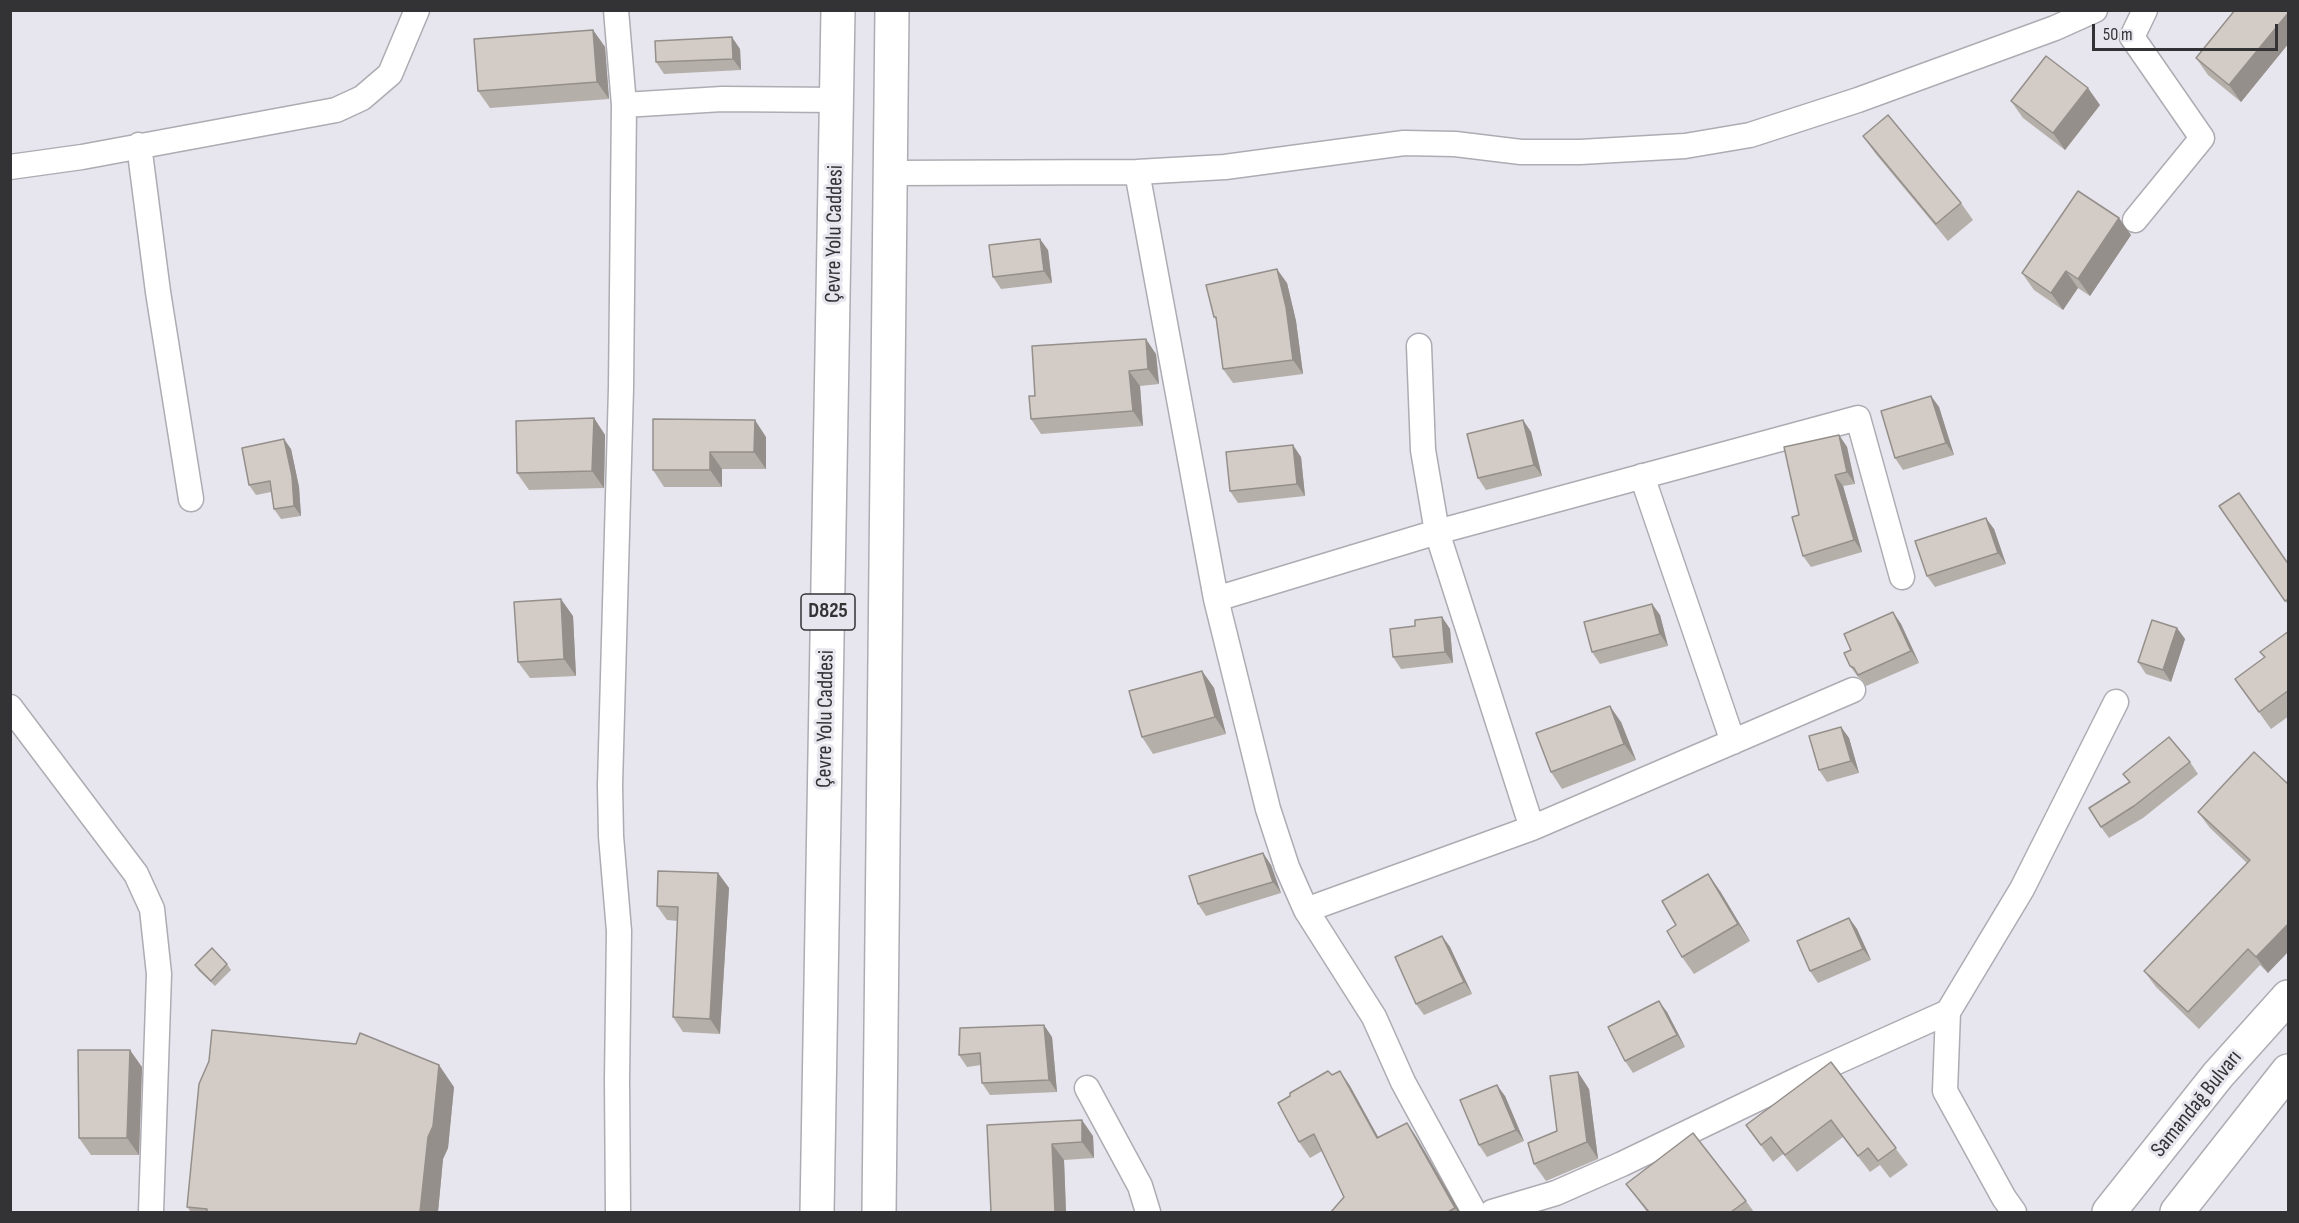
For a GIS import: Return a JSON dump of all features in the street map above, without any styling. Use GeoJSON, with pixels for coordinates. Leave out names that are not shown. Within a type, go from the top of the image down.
{"type":"FeatureCollection","features":[{"type":"Feature","properties":{"kind":"highway","name":"Çevre Yolu Caddesi"},"geometry":{"type":"LineString","coordinates":[[817,1212],[838,10]]}},
{"type":"Feature","properties":{"kind":"highway","name":"D825"},"geometry":{"type":"LineString","coordinates":[[879,1212],[892,10]]}},
{"type":"Feature","properties":{"kind":"highway","name":"Samandağ Bulvarı"},"geometry":{"type":"LineString","coordinates":[[2109,1212],[2218,1075],[2289,997]]}},
{"type":"Feature","properties":{"kind":"highway"},"geometry":{"type":"LineString","coordinates":[[2176,1212],[2289,1071]]}},
{"type":"Feature","properties":{"kind":"street"},"geometry":{"type":"LineString","coordinates":[[10,167],[82,157],[336,110],[362,98],[390,74],[417,10]]}},
{"type":"Feature","properties":{"kind":"street"},"geometry":{"type":"LineString","coordinates":[[616,10],[624,105],[621,400],[610,785],[611,836],[619,931],[618,1212]]}},
{"type":"Feature","properties":{"kind":"street"},"geometry":{"type":"LineString","coordinates":[[891,173],[1137,172],[1225,167],[1404,143],[1455,144],[1533,152],[1580,152],[1685,146],[1750,135],[1905,84],[2050,19],[2096,10]]}},
{"type":"Feature","properties":{"kind":"street"},"geometry":{"type":"LineString","coordinates":[[2135,220],[2202,138],[2132,38],[2145,10]]}},
{"type":"Feature","properties":{"kind":"street"},"geometry":{"type":"LineString","coordinates":[[624,105],[722,99],[837,100]]}},
{"type":"Feature","properties":{"kind":"street"},"geometry":{"type":"LineString","coordinates":[[139,145],[158,291],[190,499]]}},
{"type":"Feature","properties":{"kind":"street"},"geometry":{"type":"LineString","coordinates":[[1137,172],[1216,598],[1268,809],[1287,867],[1306,910],[1374,1017],[1403,1082],[1474,1212]]}},
{"type":"Feature","properties":{"kind":"street"},"geometry":{"type":"LineString","coordinates":[[1419,346],[1423,450],[1437,532],[1532,828]]}},
{"type":"Feature","properties":{"kind":"street"},"geometry":{"type":"LineString","coordinates":[[1216,598],[1437,532],[1858,418],[1902,577]]}},
{"type":"Feature","properties":{"kind":"street"},"geometry":{"type":"LineString","coordinates":[[1642,476],[1732,742]]}},
{"type":"Feature","properties":{"kind":"street"},"geometry":{"type":"LineString","coordinates":[[1306,910],[1532,828],[1853,690]]}},
{"type":"Feature","properties":{"kind":"street"},"geometry":{"type":"LineString","coordinates":[[2014,1212],[1945,1091],[1948,1012],[2022,889],[2116,702]]}},
{"type":"Feature","properties":{"kind":"street"},"geometry":{"type":"LineString","coordinates":[[10,707],[136,874],[152,909],[159,974],[151,1212]]}},
{"type":"Feature","properties":{"kind":"street"},"geometry":{"type":"LineString","coordinates":[[1492,1212],[1556,1193],[1948,1012]]}},
{"type":"Feature","properties":{"kind":"street"},"geometry":{"type":"LineString","coordinates":[[1087,1088],[1140,1186],[1148,1212]]}},
{"type":"Feature","properties":{"kind":"building"},"geometry":{"type":"Polygon","coordinates":[[[2235,10],[2289,10],[2289,12],[2229,85],[2196,58],[2235,10]]]}},
{"type":"Feature","properties":{"kind":"building"},"geometry":{"type":"Polygon","coordinates":[[[593,30],[597,82],[478,91],[474,39],[593,30]]]}},
{"type":"Feature","properties":{"kind":"building"},"geometry":{"type":"Polygon","coordinates":[[[732,37],[733,59],[656,62],[655,41],[732,37]]]}},
{"type":"Feature","properties":{"kind":"building"},"geometry":{"type":"Polygon","coordinates":[[[2046,56],[2088,88],[2053,133],[2011,101],[2046,56]]]}},
{"type":"Feature","properties":{"kind":"building"},"geometry":{"type":"Polygon","coordinates":[[[1888,115],[1961,203],[1936,224],[1863,136],[1888,115]]]}},
{"type":"Feature","properties":{"kind":"building"},"geometry":{"type":"Polygon","coordinates":[[[2078,191],[2119,218],[2078,279],[2066,271],[2051,293],[2022,273],[2078,191]]]}},
{"type":"Feature","properties":{"kind":"building"},"geometry":{"type":"Polygon","coordinates":[[[1040,239],[1044,271],[993,277],[989,245],[1040,239]]]}},
{"type":"Feature","properties":{"kind":"building"},"geometry":{"type":"Polygon","coordinates":[[[1277,269],[1286,307],[1293,360],[1223,369],[1216,317],[1214,317],[1206,285],[1277,269]]]}},
{"type":"Feature","properties":{"kind":"building"},"geometry":{"type":"Polygon","coordinates":[[[1146,339],[1148,369],[1129,371],[1133,411],[1031,419],[1029,396],[1035,396],[1032,346],[1146,339]]]}},
{"type":"Feature","properties":{"kind":"building"},"geometry":{"type":"Polygon","coordinates":[[[1931,396],[1946,443],[1895,458],[1881,411],[1931,396]]]}},
{"type":"Feature","properties":{"kind":"building"},"geometry":{"type":"Polygon","coordinates":[[[594,418],[592,471],[517,473],[516,421],[594,418]]]}},
{"type":"Feature","properties":{"kind":"building"},"geometry":{"type":"Polygon","coordinates":[[[653,419],[755,420],[754,452],[710,452],[710,470],[653,470],[653,419]]]}},
{"type":"Feature","properties":{"kind":"building"},"geometry":{"type":"Polygon","coordinates":[[[1523,420],[1534,465],[1478,478],[1467,434],[1523,420]]]}},
{"type":"Feature","properties":{"kind":"building"},"geometry":{"type":"Polygon","coordinates":[[[1839,435],[1847,472],[1835,475],[1854,540],[1803,556],[1792,517],[1799,515],[1784,447],[1839,435]]]}},
{"type":"Feature","properties":{"kind":"building"},"geometry":{"type":"Polygon","coordinates":[[[284,439],[292,476],[294,506],[274,509],[270,481],[249,485],[242,448],[284,439]]]}},
{"type":"Feature","properties":{"kind":"building"},"geometry":{"type":"Polygon","coordinates":[[[1293,445],[1297,484],[1230,491],[1226,452],[1293,445]]]}},
{"type":"Feature","properties":{"kind":"building"},"geometry":{"type":"Polygon","coordinates":[[[2239,493],[2289,565],[2289,599],[2285,601],[2219,506],[2239,493]]]}},
{"type":"Feature","properties":{"kind":"building"},"geometry":{"type":"Polygon","coordinates":[[[1986,518],[1998,553],[1927,576],[1915,541],[1986,518]]]}},
{"type":"Feature","properties":{"kind":"building"},"geometry":{"type":"Polygon","coordinates":[[[561,599],[564,659],[518,662],[514,602],[561,599]]]}},
{"type":"Feature","properties":{"kind":"building"},"geometry":{"type":"Polygon","coordinates":[[[1652,604],[1660,634],[1592,652],[1584,622],[1652,604]]]}},
{"type":"Feature","properties":{"kind":"building"},"geometry":{"type":"Polygon","coordinates":[[[1893,612],[1911,651],[1858,675],[1850,666],[1844,653],[1851,650],[1844,634],[1893,612]]]}},
{"type":"Feature","properties":{"kind":"building"},"geometry":{"type":"Polygon","coordinates":[[[1442,617],[1445,652],[1393,657],[1390,629],[1415,626],[1415,620],[1442,617]]]}},
{"type":"Feature","properties":{"kind":"building"},"geometry":{"type":"Polygon","coordinates":[[[2152,620],[2177,628],[2163,670],[2138,662],[2152,620]]]}},
{"type":"Feature","properties":{"kind":"building"},"geometry":{"type":"Polygon","coordinates":[[[2289,631],[2289,690],[2259,712],[2235,679],[2265,657],[2260,652],[2289,631]]]}},
{"type":"Feature","properties":{"kind":"building"},"geometry":{"type":"Polygon","coordinates":[[[1202,671],[1215,717],[1142,737],[1129,691],[1202,671]]]}},
{"type":"Feature","properties":{"kind":"building"},"geometry":{"type":"Polygon","coordinates":[[[1610,706],[1624,744],[1551,772],[1536,733],[1610,706]]]}},
{"type":"Feature","properties":{"kind":"building"},"geometry":{"type":"Polygon","coordinates":[[[1841,727],[1851,761],[1819,770],[1809,736],[1841,727]]]}},
{"type":"Feature","properties":{"kind":"building"},"geometry":{"type":"Polygon","coordinates":[[[2169,737],[2190,762],[2134,806],[2101,827],[2089,808],[2130,782],[2123,774],[2169,737]]]}},
{"type":"Feature","properties":{"kind":"building"},"geometry":{"type":"Polygon","coordinates":[[[2254,752],[2289,785],[2289,923],[2256,957],[2248,949],[2188,1012],[2144,971],[2250,860],[2198,812],[2254,752]]]}},
{"type":"Feature","properties":{"kind":"building"},"geometry":{"type":"Polygon","coordinates":[[[1263,853],[1273,882],[1198,904],[1189,876],[1263,853]]]}},
{"type":"Feature","properties":{"kind":"building"},"geometry":{"type":"Polygon","coordinates":[[[658,871],[718,873],[710,1019],[673,1017],[678,907],[657,906],[658,871]]]}},
{"type":"Feature","properties":{"kind":"building"},"geometry":{"type":"Polygon","coordinates":[[[1708,874],[1738,924],[1682,957],[1667,931],[1676,925],[1662,901],[1708,874]]]}},
{"type":"Feature","properties":{"kind":"building"},"geometry":{"type":"Polygon","coordinates":[[[1849,918],[1863,949],[1810,971],[1797,941],[1849,918]]]}},
{"type":"Feature","properties":{"kind":"building"},"geometry":{"type":"Polygon","coordinates":[[[1442,936],[1464,982],[1416,1004],[1395,957],[1442,936]]]}},
{"type":"Feature","properties":{"kind":"building"},"geometry":{"type":"Polygon","coordinates":[[[212,948],[227,964],[211,981],[195,965],[212,948]]]}},
{"type":"Feature","properties":{"kind":"building"},"geometry":{"type":"Polygon","coordinates":[[[1659,1001],[1677,1035],[1625,1061],[1608,1027],[1659,1001]]]}},
{"type":"Feature","properties":{"kind":"building"},"geometry":{"type":"Polygon","coordinates":[[[1044,1025],[1049,1080],[982,1083],[980,1053],[959,1055],[960,1028],[1044,1025]]]}},
{"type":"Feature","properties":{"kind":"building"},"geometry":{"type":"Polygon","coordinates":[[[212,1030],[356,1044],[360,1033],[439,1065],[433,1126],[428,1137],[420,1212],[207,1212],[207,1209],[187,1207],[199,1084],[209,1061],[212,1030]]]}},
{"type":"Feature","properties":{"kind":"building"},"geometry":{"type":"Polygon","coordinates":[[[78,1050],[130,1050],[127,1138],[79,1138],[78,1050]]]}},
{"type":"Feature","properties":{"kind":"building"},"geometry":{"type":"Polygon","coordinates":[[[1831,1062],[1896,1148],[1878,1161],[1868,1148],[1858,1156],[1831,1120],[1785,1155],[1771,1137],[1761,1145],[1746,1125],[1831,1062]]]}},
{"type":"Feature","properties":{"kind":"building"},"geometry":{"type":"Polygon","coordinates":[[[1328,1071],[1332,1075],[1340,1071],[1377,1138],[1407,1123],[1455,1208],[1448,1212],[1331,1212],[1344,1197],[1314,1134],[1299,1142],[1278,1103],[1290,1096],[1290,1093],[1328,1071]]]}},
{"type":"Feature","properties":{"kind":"building"},"geometry":{"type":"Polygon","coordinates":[[[1578,1072],[1587,1142],[1534,1164],[1528,1143],[1557,1131],[1550,1076],[1578,1072]]]}},
{"type":"Feature","properties":{"kind":"building"},"geometry":{"type":"Polygon","coordinates":[[[1497,1085],[1516,1130],[1479,1145],[1460,1100],[1497,1085]]]}},
{"type":"Feature","properties":{"kind":"building"},"geometry":{"type":"Polygon","coordinates":[[[1082,1120],[1082,1142],[1052,1144],[1055,1212],[991,1212],[987,1125],[1082,1120]]]}},
{"type":"Feature","properties":{"kind":"building"},"geometry":{"type":"Polygon","coordinates":[[[1693,1133],[1746,1201],[1731,1212],[1649,1212],[1626,1184],[1693,1133]]]}}]}
